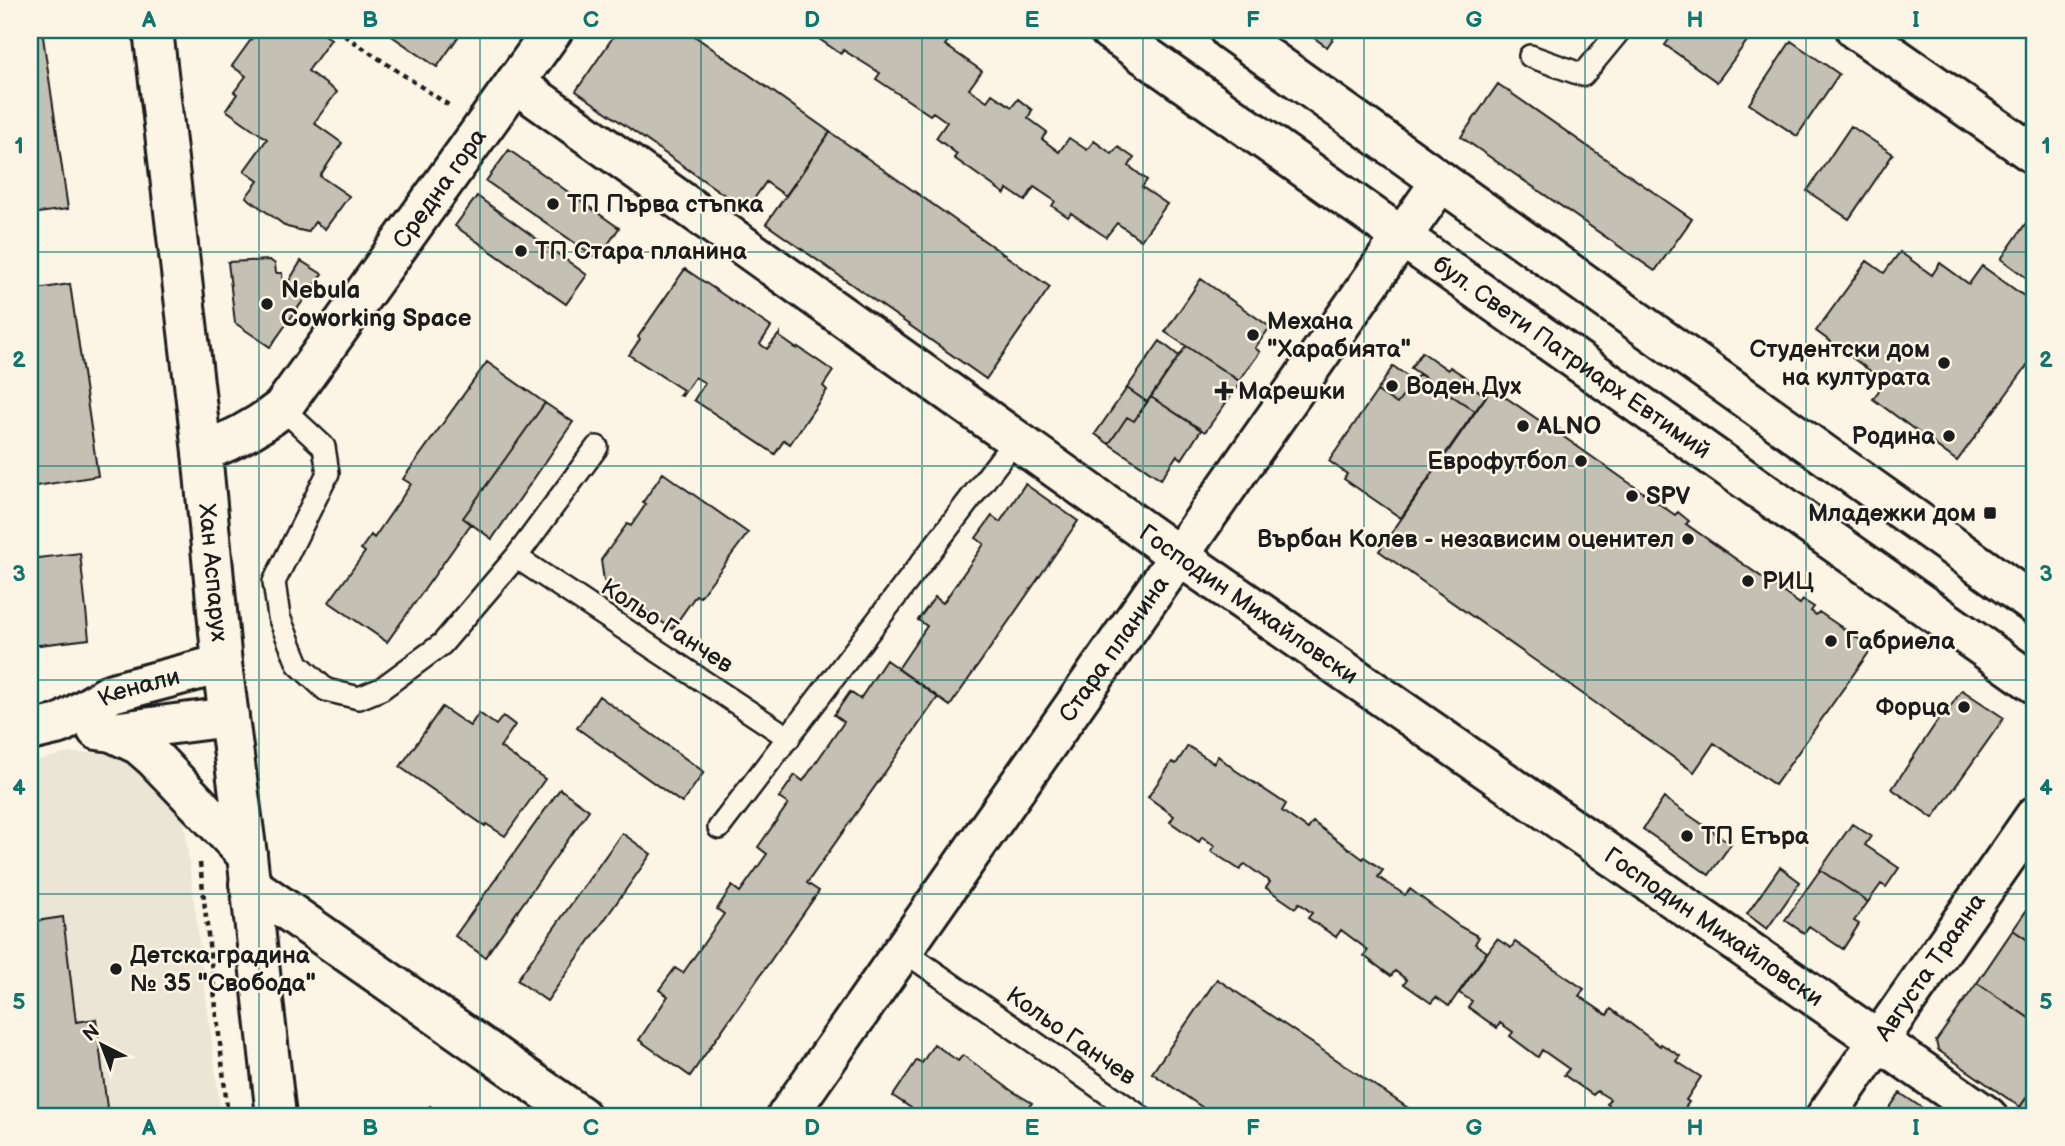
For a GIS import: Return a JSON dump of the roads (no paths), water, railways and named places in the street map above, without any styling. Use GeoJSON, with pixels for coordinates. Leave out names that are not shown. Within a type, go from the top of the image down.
{"type":"FeatureCollection","features":[{"type":"Feature","properties":{"kind":"street","name":"Хан Аспарух"},"geometry":{"type":"LineString","coordinates":[[153,30],[202,452],[222,664],[276,1116]]}},
{"type":"Feature","properties":{"kind":"street","name":"Средна гора"},"geometry":{"type":"LineString","coordinates":[[202,452],[232,441],[258,427],[282,408],[553,30]]}},
{"type":"Feature","properties":{"kind":"street","name":"бул. Свети Патриарх Евтимий"},"geometry":{"type":"LineString","coordinates":[[1110,30],[2035,684]]}},
{"type":"Feature","properties":{"kind":"street"},"geometry":{"type":"LineString","coordinates":[[1228,30],[2035,605]]}},
{"type":"Feature","properties":{"kind":"street"},"geometry":{"type":"LineString","coordinates":[[1856,30],[2029,138]]}},
{"type":"Feature","properties":{"kind":"street","name":"Господин Михайловски"},"geometry":{"type":"LineString","coordinates":[[515,83],[1178,556],[1987,1116]]}},
{"type":"Feature","properties":{"kind":"street","name":"Стара планина"},"geometry":{"type":"LineString","coordinates":[[787,1116],[1441,181]]}},
{"type":"Feature","properties":{"kind":"street","name":"Кенали"},"geometry":{"type":"LineString","coordinates":[[45,728],[112,693],[222,664]]}},
{"type":"Feature","properties":{"kind":"street","name":"Кенали"},"geometry":{"type":"LineString","coordinates":[[45,728],[112,732],[229,716]]}},
{"type":"Feature","properties":{"kind":"street"},"geometry":{"type":"LineString","coordinates":[[112,732],[139,745],[155,759],[248,870],[581,1116]]}},
{"type":"Feature","properties":{"kind":"street","name":"Августа Траяна"},"geometry":{"type":"LineString","coordinates":[[1826,1116],[2035,816]]}},
{"type":"Feature","properties":{"kind":"lane"},"geometry":{"type":"LineString","coordinates":[[1530,56],[1583,75],[1620,30]]}},
{"type":"Feature","properties":{"kind":"lane"},"geometry":{"type":"LineString","coordinates":[[282,408],[324,447],[328,473],[274,582],[279,617],[298,664],[326,690],[359,698],[381,689],[442,644],[516,557],[597,447]]}},
{"type":"Feature","properties":{"kind":"lane"},"geometry":{"type":"LineString","coordinates":[[719,828],[1016,439]]}},
{"type":"Feature","properties":{"kind":"lane","name":"Кольо Ганчев"},"geometry":{"type":"LineString","coordinates":[[516,557],[789,738]]}},
{"type":"Feature","properties":{"kind":"lane","name":"Кольо Ганчев"},"geometry":{"type":"LineString","coordinates":[[904,951],[1140,1116]]}},
{"type":"Feature","properties":{"kind":"place","name":"ТП Първа стъпка"},"geometry":{"type":"Point","coordinates":[553,204]}},
{"type":"Feature","properties":{"kind":"place","name":"ТП Стара планина"},"geometry":{"type":"Point","coordinates":[521,251]}},
{"type":"Feature","properties":{"kind":"place","name":"Nebula Coworking Space"},"geometry":{"type":"Point","coordinates":[267,304]}},
{"type":"Feature","properties":{"kind":"place","name":"Механа \"Харабията\""},"geometry":{"type":"Point","coordinates":[1253,335]}},
{"type":"Feature","properties":{"kind":"place","name":"Студентски дом на културата"},"geometry":{"type":"Point","coordinates":[1944,363]}},
{"type":"Feature","properties":{"kind":"place","name":"Воден Дух"},"geometry":{"type":"Point","coordinates":[1392,386]}},
{"type":"Feature","properties":{"kind":"place","name":"Марешки"},"geometry":{"type":"Point","coordinates":[1224,391]}},
{"type":"Feature","properties":{"kind":"place","name":"ALNO"},"geometry":{"type":"Point","coordinates":[1523,426]}},
{"type":"Feature","properties":{"kind":"place","name":"Родина"},"geometry":{"type":"Point","coordinates":[1949,436]}},
{"type":"Feature","properties":{"kind":"place","name":"Еврофутбол"},"geometry":{"type":"Point","coordinates":[1581,461]}},
{"type":"Feature","properties":{"kind":"place","name":"SPV"},"geometry":{"type":"Point","coordinates":[1632,496]}},
{"type":"Feature","properties":{"kind":"place","name":"Младежки дом"},"geometry":{"type":"Point","coordinates":[1990,513]}},
{"type":"Feature","properties":{"kind":"place","name":"Върбан Колев - независим оценител"},"geometry":{"type":"Point","coordinates":[1688,539]}},
{"type":"Feature","properties":{"kind":"place","name":"РИЦ"},"geometry":{"type":"Point","coordinates":[1748,581]}},
{"type":"Feature","properties":{"kind":"place","name":"Габриела"},"geometry":{"type":"Point","coordinates":[1831,641]}},
{"type":"Feature","properties":{"kind":"place","name":"Форца"},"geometry":{"type":"Point","coordinates":[1964,707]}},
{"type":"Feature","properties":{"kind":"place","name":"ТП Етъра"},"geometry":{"type":"Point","coordinates":[1687,836]}},
{"type":"Feature","properties":{"kind":"place","name":"Детска градина № 35 \"Свобода\""},"geometry":{"type":"Point","coordinates":[116,969]}}]}
